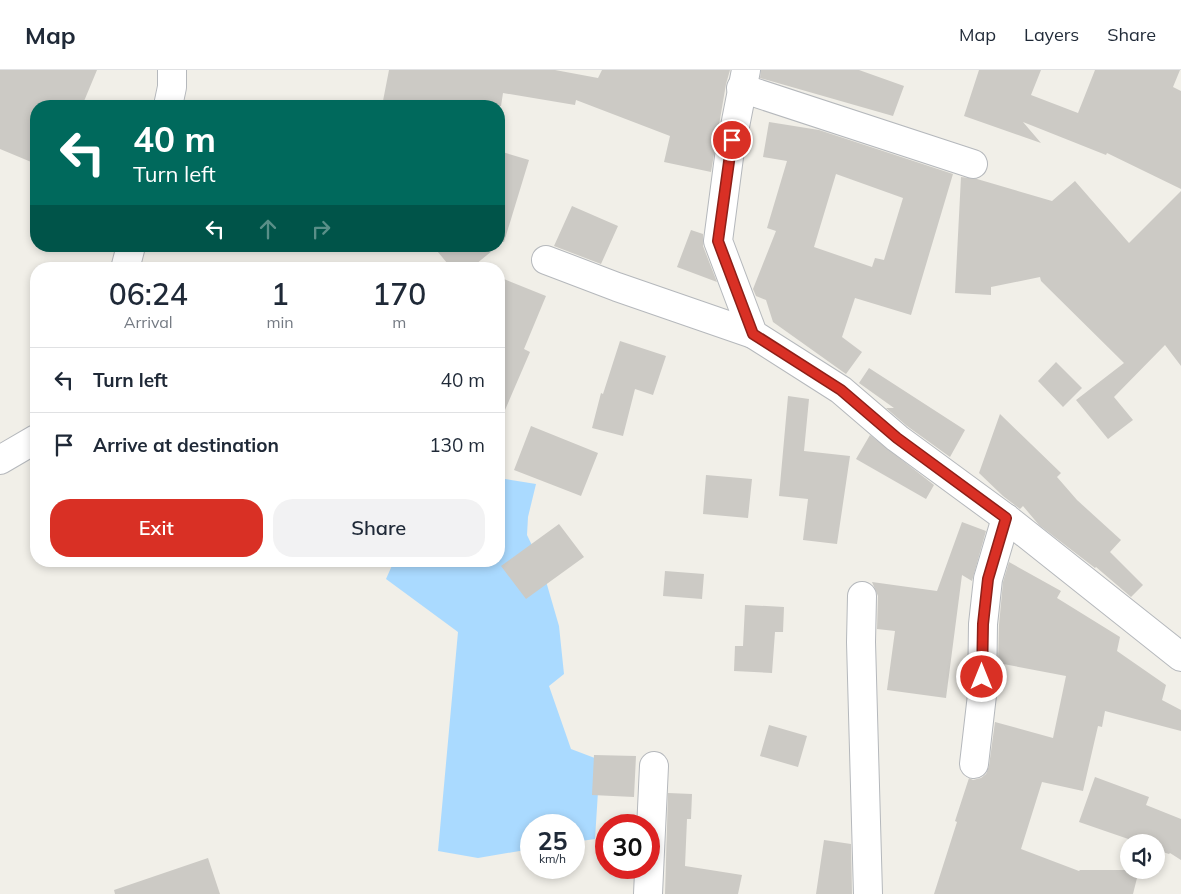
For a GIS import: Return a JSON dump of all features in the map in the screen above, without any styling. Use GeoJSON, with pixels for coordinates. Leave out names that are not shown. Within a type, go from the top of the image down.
{"type":"FeatureCollection","features":[{"type":"Feature","properties":{"kind":"street"},"geometry":{"type":"LineString","coordinates":[[169,100],[172,87],[172,70]]}},
{"type":"Feature","properties":{"kind":"street"},"geometry":{"type":"LineString","coordinates":[[753,334],[718,241],[728,157],[743,79],[973,164]]}},
{"type":"Feature","properties":{"kind":"street"},"geometry":{"type":"LineString","coordinates":[[546,260],[617,287],[753,334],[841,390],[897,438],[1006,518],[1181,658]]}},
{"type":"Feature","properties":{"kind":"street"},"geometry":{"type":"LineString","coordinates":[[0,460],[30,442]]}},
{"type":"Feature","properties":{"kind":"street"},"geometry":{"type":"LineString","coordinates":[[974,764],[982,694],[983,624],[988,579],[1006,518]]}},
{"type":"Feature","properties":{"kind":"street"},"geometry":{"type":"LineString","coordinates":[[862,596],[861,642],[868,894]]}},
{"type":"Feature","properties":{"kind":"street"},"geometry":{"type":"LineString","coordinates":[[648,894],[654,766]]}},
{"type":"Feature","properties":{"kind":"water"},"geometry":{"type":"Polygon","coordinates":[[[505,479],[536,484],[528,517],[527,535],[541,564],[559,626],[564,674],[549,686],[571,749],[600,760],[597,814],[595,814],[595,839],[585,840],[585,814],[520,814],[520,851],[478,858],[438,851],[458,632],[386,579],[391,567],[505,567],[505,479]]]}},
{"type":"Feature","properties":{"kind":"building"},"geometry":{"type":"Polygon","coordinates":[[[0,70],[97,70],[84,100],[30,100],[30,162],[0,149],[0,70]]]}},
{"type":"Feature","properties":{"kind":"building"},"geometry":{"type":"Polygon","coordinates":[[[389,70],[555,70],[598,78],[602,70],[730,70],[711,172],[664,162],[670,136],[576,100],[575,105],[503,93],[502,100],[383,100],[389,70]]]}},
{"type":"Feature","properties":{"kind":"building"},"geometry":{"type":"Polygon","coordinates":[[[761,70],[859,70],[904,86],[893,116],[760,78],[761,70]]]}},
{"type":"Feature","properties":{"kind":"building"},"geometry":{"type":"Polygon","coordinates":[[[979,70],[1041,70],[1031,95],[1078,113],[1095,70],[1180,70],[1173,87],[1181,91],[1181,189],[1107,153],[1106,155],[1023,122],[1041,143],[964,116],[979,70]]]}},
{"type":"Feature","properties":{"kind":"building"},"geometry":{"type":"Polygon","coordinates":[[[769,122],[819,130],[953,174],[911,315],[855,298],[842,337],[862,352],[846,374],[773,322],[766,300],[756,296],[753,289],[776,231],[767,228],[787,161],[763,157],[769,122]],[[836,174],[814,247],[872,267],[875,258],[884,260],[903,198],[836,174]]]}},
{"type":"Feature","properties":{"kind":"building"},"geometry":{"type":"Polygon","coordinates":[[[505,153],[529,160],[505,239],[505,153]]]}},
{"type":"Feature","properties":{"kind":"building"},"geometry":{"type":"Polygon","coordinates":[[[961,177],[977,179],[1052,201],[1075,181],[1129,243],[1181,191],[1181,366],[1165,345],[1114,397],[1133,420],[1108,439],[1076,400],[1124,363],[1041,281],[1040,277],[991,287],[991,295],[955,293],[961,177]]]}},
{"type":"Feature","properties":{"kind":"building"},"geometry":{"type":"Polygon","coordinates":[[[572,206],[618,226],[601,264],[554,246],[572,206]]]}},
{"type":"Feature","properties":{"kind":"building"},"geometry":{"type":"Polygon","coordinates":[[[691,230],[703,234],[703,246],[717,282],[677,267],[691,230]]]}},
{"type":"Feature","properties":{"kind":"building"},"geometry":{"type":"Polygon","coordinates":[[[438,252],[491,252],[479,262],[446,262],[438,252]]]}},
{"type":"Feature","properties":{"kind":"building"},"geometry":{"type":"Polygon","coordinates":[[[505,279],[546,296],[524,349],[530,352],[505,410],[505,279]]]}},
{"type":"Feature","properties":{"kind":"building"},"geometry":{"type":"Polygon","coordinates":[[[620,341],[666,356],[653,395],[635,389],[623,436],[592,428],[601,393],[603,394],[620,341]]]}},
{"type":"Feature","properties":{"kind":"building"},"geometry":{"type":"Polygon","coordinates":[[[1056,362],[1082,388],[1063,407],[1038,381],[1056,362]]]}},
{"type":"Feature","properties":{"kind":"building"},"geometry":{"type":"Polygon","coordinates":[[[869,368],[965,430],[950,457],[907,426],[886,408],[894,408],[859,383],[869,368]]]}},
{"type":"Feature","properties":{"kind":"building"},"geometry":{"type":"Polygon","coordinates":[[[788,396],[809,399],[804,451],[850,456],[837,544],[803,540],[808,499],[779,496],[788,396]]]}},
{"type":"Feature","properties":{"kind":"building"},"geometry":{"type":"Polygon","coordinates":[[[1000,414],[1061,473],[1057,477],[1077,500],[1121,540],[1110,552],[1143,585],[1131,597],[1096,567],[1039,525],[1023,506],[1020,509],[1003,496],[979,473],[1000,414]]]}},
{"type":"Feature","properties":{"kind":"building"},"geometry":{"type":"Polygon","coordinates":[[[531,426],[598,453],[581,496],[514,470],[531,426]]]}},
{"type":"Feature","properties":{"kind":"building"},"geometry":{"type":"Polygon","coordinates":[[[870,435],[934,485],[926,499],[856,459],[870,435]]]}},
{"type":"Feature","properties":{"kind":"building"},"geometry":{"type":"Polygon","coordinates":[[[706,475],[752,479],[748,518],[703,514],[706,475]]]}},
{"type":"Feature","properties":{"kind":"building"},"geometry":{"type":"Polygon","coordinates":[[[962,522],[986,531],[972,581],[962,575],[946,698],[887,690],[895,631],[877,629],[878,596],[872,582],[937,591],[962,522]]]}},
{"type":"Feature","properties":{"kind":"building"},"geometry":{"type":"Polygon","coordinates":[[[559,524],[584,557],[526,599],[502,567],[505,567],[505,563],[559,524]]]}},
{"type":"Feature","properties":{"kind":"building"},"geometry":{"type":"Polygon","coordinates":[[[1009,562],[1061,591],[1057,598],[1120,637],[1117,651],[1166,685],[1162,700],[1181,710],[1181,731],[1105,711],[1102,727],[1098,726],[1083,791],[1042,782],[1021,849],[1079,871],[1120,870],[1120,879],[1137,879],[1133,894],[934,894],[969,778],[973,780],[981,778],[986,774],[989,766],[995,722],[1053,738],[1066,676],[998,663],[1003,582],[1009,562]]]}},
{"type":"Feature","properties":{"kind":"building"},"geometry":{"type":"Polygon","coordinates":[[[665,571],[704,574],[702,599],[663,596],[665,571]]]}},
{"type":"Feature","properties":{"kind":"building"},"geometry":{"type":"Polygon","coordinates":[[[745,605],[784,607],[783,632],[775,632],[772,673],[734,671],[735,646],[743,646],[745,605]]]}},
{"type":"Feature","properties":{"kind":"building"},"geometry":{"type":"Polygon","coordinates":[[[769,725],[807,736],[798,767],[760,756],[769,725]]]}},
{"type":"Feature","properties":{"kind":"building"},"geometry":{"type":"Polygon","coordinates":[[[594,755],[636,756],[634,797],[592,795],[594,755]]]}},
{"type":"Feature","properties":{"kind":"building"},"geometry":{"type":"Polygon","coordinates":[[[1095,777],[1149,797],[1146,805],[1181,819],[1181,860],[1170,853],[1165,853],[1165,834],[1120,834],[1120,836],[1079,822],[1095,777]]]}},
{"type":"Feature","properties":{"kind":"building"},"geometry":{"type":"Polygon","coordinates":[[[668,793],[692,794],[691,819],[687,819],[685,866],[742,875],[738,894],[665,894],[668,793]]]}},
{"type":"Feature","properties":{"kind":"building"},"geometry":{"type":"Polygon","coordinates":[[[824,840],[851,844],[852,894],[816,894],[824,840]]]}},
{"type":"Feature","properties":{"kind":"building"},"geometry":{"type":"Polygon","coordinates":[[[208,858],[220,894],[115,894],[114,890],[208,858]]]}},
{"type":"Feature","properties":{"kind":"route"},"geometry":{"type":"LineString","coordinates":[[732,140],[728,157],[718,241],[753,334],[841,390],[897,438],[1006,518],[988,579],[983,624],[982,677]]}}]}
